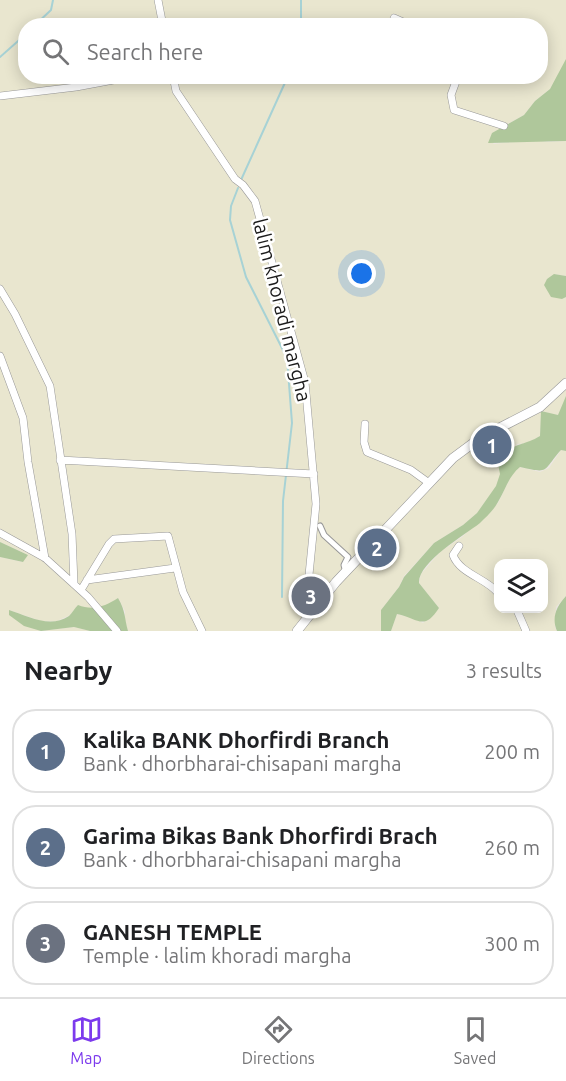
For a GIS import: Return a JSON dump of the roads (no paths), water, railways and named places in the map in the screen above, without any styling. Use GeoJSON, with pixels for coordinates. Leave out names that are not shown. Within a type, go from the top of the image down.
{"type":"FeatureCollection","features":[{"type":"Feature","properties":{"kind":"street"},"geometry":{"type":"LineString","coordinates":[[158,0],[161,18]]}},
{"type":"Feature","properties":{"kind":"street"},"geometry":{"type":"LineString","coordinates":[[0,96],[92,84]]}},
{"type":"Feature","properties":{"kind":"street","name":"lalim khoradi margha"},"geometry":{"type":"LineString","coordinates":[[175,84],[176,91],[235,179],[243,185],[255,201],[305,382],[316,504],[307,618]]}},
{"type":"Feature","properties":{"kind":"street"},"geometry":{"type":"LineString","coordinates":[[455,84],[451,96],[454,110],[504,126]]}},
{"type":"Feature","properties":{"kind":"street"},"geometry":{"type":"LineString","coordinates":[[0,289],[15,314],[50,386],[72,534],[74,584]]}},
{"type":"Feature","properties":{"kind":"street"},"geometry":{"type":"LineString","coordinates":[[0,356],[23,418],[28,462],[45,558]]}},
{"type":"Feature","properties":{"kind":"street"},"geometry":{"type":"LineString","coordinates":[[297,631],[346,572],[453,458],[480,438],[540,407],[566,383]]}},
{"type":"Feature","properties":{"kind":"street"},"geometry":{"type":"LineString","coordinates":[[364,424],[364,442],[367,452],[411,470],[429,483]]}},
{"type":"Feature","properties":{"kind":"street"},"geometry":{"type":"LineString","coordinates":[[60,460],[314,474]]}},
{"type":"Feature","properties":{"kind":"street"},"geometry":{"type":"LineString","coordinates":[[320,526],[324,535],[348,556],[344,565],[346,572]]}},
{"type":"Feature","properties":{"kind":"street"},"geometry":{"type":"LineString","coordinates":[[0,533],[45,558],[81,591],[117,631]]}},
{"type":"Feature","properties":{"kind":"street"},"geometry":{"type":"LineString","coordinates":[[81,591],[114,539],[168,536],[183,592],[201,631]]}},
{"type":"Feature","properties":{"kind":"street"},"geometry":{"type":"LineString","coordinates":[[459,546],[453,555],[454,560],[494,588]]}},
{"type":"Feature","properties":{"kind":"street"},"geometry":{"type":"LineString","coordinates":[[87,580],[176,568]]}},
{"type":"Feature","properties":{"kind":"street"},"geometry":{"type":"LineString","coordinates":[[518,613],[526,631]]}},
{"type":"Feature","properties":{"kind":"waterway"},"geometry":{"type":"LineString","coordinates":[[42,18],[51,10],[53,0]]}},
{"type":"Feature","properties":{"kind":"waterway"},"geometry":{"type":"LineString","coordinates":[[301,0],[301,18]]}},
{"type":"Feature","properties":{"kind":"waterway"},"geometry":{"type":"LineString","coordinates":[[0,57],[18,41]]}},
{"type":"Feature","properties":{"kind":"waterway"},"geometry":{"type":"LineString","coordinates":[[241,180],[284,84]]}},
{"type":"Feature","properties":{"kind":"waterway"},"geometry":{"type":"LineString","coordinates":[[238,188],[231,206],[230,220],[246,277],[287,358],[292,423],[283,501],[282,597]]}},
{"type":"Feature","properties":{"kind":"place","name":"Kalika BANK Dhorfirdi Branch"},"geometry":{"type":"Point","coordinates":[492,445]}},
{"type":"Feature","properties":{"kind":"place","name":"Garima Bikas Bank Dhorfirdi Brach"},"geometry":{"type":"Point","coordinates":[377,548]}},
{"type":"Feature","properties":{"kind":"place","name":"GANESH TEMPLE"},"geometry":{"type":"Point","coordinates":[311,596]}}]}
